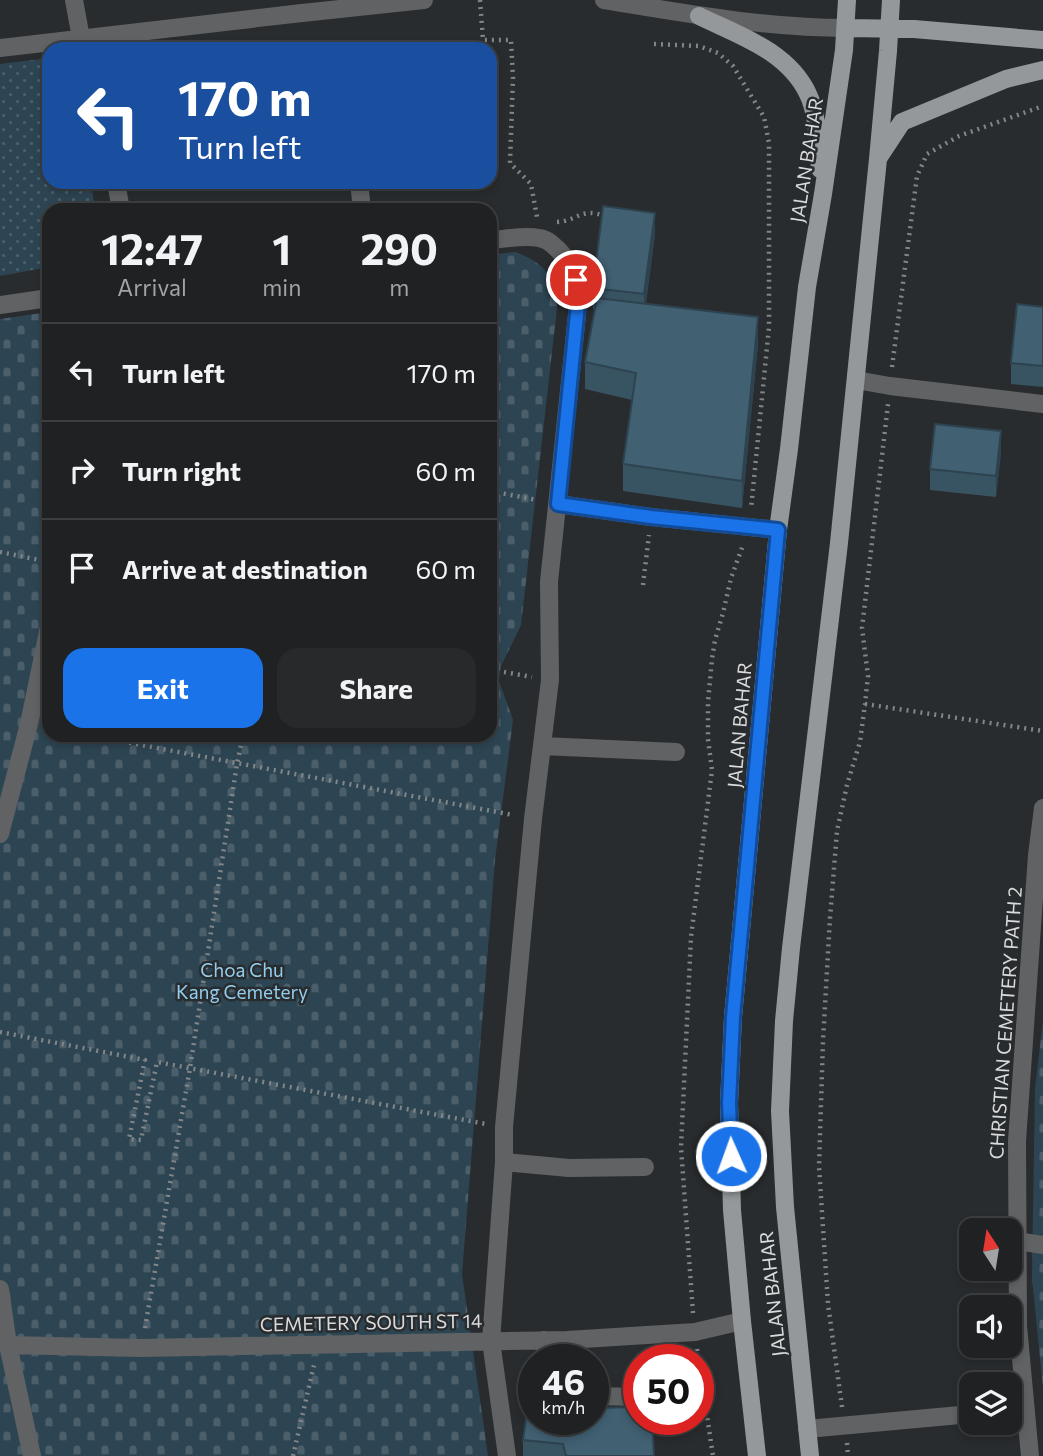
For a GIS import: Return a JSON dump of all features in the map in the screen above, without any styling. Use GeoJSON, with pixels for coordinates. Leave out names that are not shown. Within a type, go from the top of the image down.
{"type":"FeatureCollection","features":[{"type":"Feature","properties":{"kind":"main road","name":"JALAN BAHAR"},"geometry":{"type":"LineString","coordinates":[[757,1456],[733,1210],[729,1103],[733,1017],[778,530],[807,287],[844,50],[847,0]]}},
{"type":"Feature","properties":{"kind":"main road","name":"JALAN BAHAR"},"geometry":{"type":"LineString","coordinates":[[810,1456],[785,1207],[780,1111],[784,1021],[839,543],[878,159],[891,0]]}},
{"type":"Feature","properties":{"kind":"main road"},"geometry":{"type":"LineString","coordinates":[[699,16],[756,43],[775,55],[797,76],[809,95],[823,194]]}},
{"type":"Feature","properties":{"kind":"main road"},"geometry":{"type":"LineString","coordinates":[[846,28],[914,29],[1043,40]]}},
{"type":"Feature","properties":{"kind":"main road"},"geometry":{"type":"LineString","coordinates":[[878,159],[902,122],[1006,79],[1043,70]]}},
{"type":"Feature","properties":{"kind":"street"},"geometry":{"type":"LineString","coordinates":[[74,0],[88,41],[424,0]]}},
{"type":"Feature","properties":{"kind":"street"},"geometry":{"type":"LineString","coordinates":[[604,0],[699,16],[809,28],[846,28]]}},
{"type":"Feature","properties":{"kind":"street"},"geometry":{"type":"LineString","coordinates":[[0,48],[42,45]]}},
{"type":"Feature","properties":{"kind":"street"},"geometry":{"type":"LineString","coordinates":[[497,239],[541,238],[551,243],[569,263],[576,280],[578,304],[549,582],[550,680],[533,819],[504,1127],[504,1162],[491,1341],[507,1456]]}},
{"type":"Feature","properties":{"kind":"street"},"geometry":{"type":"LineString","coordinates":[[0,305],[42,299]]}},
{"type":"Feature","properties":{"kind":"street"},"geometry":{"type":"LineString","coordinates":[[856,380],[1043,404]]}},
{"type":"Feature","properties":{"kind":"street"},"geometry":{"type":"LineString","coordinates":[[558,504],[778,530]]}},
{"type":"Feature","properties":{"kind":"street"},"geometry":{"type":"LineString","coordinates":[[0,834],[42,660]]}},
{"type":"Feature","properties":{"kind":"street"},"geometry":{"type":"LineString","coordinates":[[542,746],[676,752]]}},
{"type":"Feature","properties":{"kind":"street","name":"CHRISTIAN CEMETERY PATH 2"},"geometry":{"type":"LineString","coordinates":[[1017,1218],[1017,1142],[1037,855],[1043,808]]}},
{"type":"Feature","properties":{"kind":"street"},"geometry":{"type":"LineString","coordinates":[[504,1162],[569,1168],[645,1167]]}},
{"type":"Feature","properties":{"kind":"street"},"geometry":{"type":"LineString","coordinates":[[1022,1242],[1043,1245]]}},
{"type":"Feature","properties":{"kind":"street","name":"CHRISTIAN CEMETERY PATH 2"},"geometry":{"type":"LineString","coordinates":[[1017,1281],[1017,1372]]}},
{"type":"Feature","properties":{"kind":"street"},"geometry":{"type":"LineString","coordinates":[[0,1289],[4,1344],[32,1456]]}},
{"type":"Feature","properties":{"kind":"street","name":"CEMETERY SOUTH ST 14"},"geometry":{"type":"LineString","coordinates":[[4,1344],[141,1348],[544,1340],[695,1332],[742,1321]]}},
{"type":"Feature","properties":{"kind":"street"},"geometry":{"type":"LineString","coordinates":[[544,1340],[545,1344]]}},
{"type":"Feature","properties":{"kind":"street"},"geometry":{"type":"LineString","coordinates":[[807,1429],[959,1415]]}},
{"type":"Feature","properties":{"kind":"street"},"geometry":{"type":"LineString","coordinates":[[1022,1428],[1030,1456]]}},
{"type":"Feature","properties":{"kind":"path"},"geometry":{"type":"LineString","coordinates":[[480,0],[483,40],[511,40],[513,78],[510,163],[531,184],[536,213]]}},
{"type":"Feature","properties":{"kind":"path"},"geometry":{"type":"LineString","coordinates":[[654,44],[699,46],[718,53],[733,66],[764,117],[769,143],[769,327],[750,527],[731,578],[713,649],[708,702],[708,738],[712,769],[691,937],[681,1147],[695,1332],[713,1456]]}},
{"type":"Feature","properties":{"kind":"path"},"geometry":{"type":"LineString","coordinates":[[848,1456],[828,1304],[819,1167],[823,1041],[837,831],[860,743],[865,704],[868,676],[862,628],[917,176],[927,154],[959,136],[1043,106]]}},
{"type":"Feature","properties":{"kind":"path"},"geometry":{"type":"LineString","coordinates":[[552,223],[565,222],[594,212],[614,220]]}},
{"type":"Feature","properties":{"kind":"path"},"geometry":{"type":"LineString","coordinates":[[757,328],[769,327]]}},
{"type":"Feature","properties":{"kind":"path"},"geometry":{"type":"LineString","coordinates":[[497,492],[558,504]]}},
{"type":"Feature","properties":{"kind":"path"},"geometry":{"type":"LineString","coordinates":[[643,585],[651,517]]}},
{"type":"Feature","properties":{"kind":"path"},"geometry":{"type":"LineString","coordinates":[[0,552],[42,561]]}},
{"type":"Feature","properties":{"kind":"path"},"geometry":{"type":"LineString","coordinates":[[504,672],[526,676]]}},
{"type":"Feature","properties":{"kind":"path"},"geometry":{"type":"LineString","coordinates":[[865,704],[1043,731]]}},
{"type":"Feature","properties":{"kind":"path"},"geometry":{"type":"LineString","coordinates":[[124,742],[533,819]]}},
{"type":"Feature","properties":{"kind":"path"},"geometry":{"type":"LineString","coordinates":[[141,1348],[190,1068],[242,742]]}},
{"type":"Feature","properties":{"kind":"path"},"geometry":{"type":"LineString","coordinates":[[0,1032],[145,1060],[129,1139],[141,1140],[157,1062],[504,1127]]}},
{"type":"Feature","properties":{"kind":"path"},"geometry":{"type":"LineString","coordinates":[[293,1456],[319,1344]]}},
{"type":"Feature","properties":{"kind":"green space"},"geometry":{"type":"Polygon","coordinates":[[[42,59],[42,189],[92,189],[94,203],[42,203],[42,268],[0,276],[0,64],[42,59]]]}},
{"type":"Feature","properties":{"kind":"green space","name":"Choa Chu Kang Cemetery"},"geometry":{"type":"Polygon","coordinates":[[[515,252],[535,262],[546,271],[554,283],[557,302],[521,625],[501,666],[499,681],[513,720],[495,860],[462,1274],[488,1456],[0,1456],[0,319],[42,313],[42,742],[497,742],[497,254],[515,252]]]}},
{"type":"Feature","properties":{"kind":"green space"},"geometry":{"type":"Polygon","coordinates":[[[1043,1020],[1043,1388],[1032,1277],[1035,1089],[1043,1020]]]}},
{"type":"Feature","properties":{"kind":"building"},"geometry":{"type":"Polygon","coordinates":[[[603,206],[655,213],[644,294],[593,288],[603,206]]]}},
{"type":"Feature","properties":{"kind":"building"},"geometry":{"type":"Polygon","coordinates":[[[597,298],[758,317],[742,481],[623,464],[636,373],[585,362],[597,298]]]}},
{"type":"Feature","properties":{"kind":"building"},"geometry":{"type":"Polygon","coordinates":[[[1017,304],[1043,307],[1043,366],[1011,363],[1017,304]]]}},
{"type":"Feature","properties":{"kind":"building"},"geometry":{"type":"Polygon","coordinates":[[[935,424],[1001,431],[996,476],[930,469],[935,424]]]}},
{"type":"Feature","properties":{"kind":"building"},"geometry":{"type":"Polygon","coordinates":[[[623,1407],[623,1435],[653,1435],[654,1456],[566,1456],[563,1444],[523,1440],[524,1435],[609,1435],[609,1408],[623,1407]]]}},
{"type":"Feature","properties":{"kind":"route"},"geometry":{"type":"LineString","coordinates":[[576,280],[578,304],[558,504],[778,530],[733,1017],[729,1103],[731,1156]]}}]}
